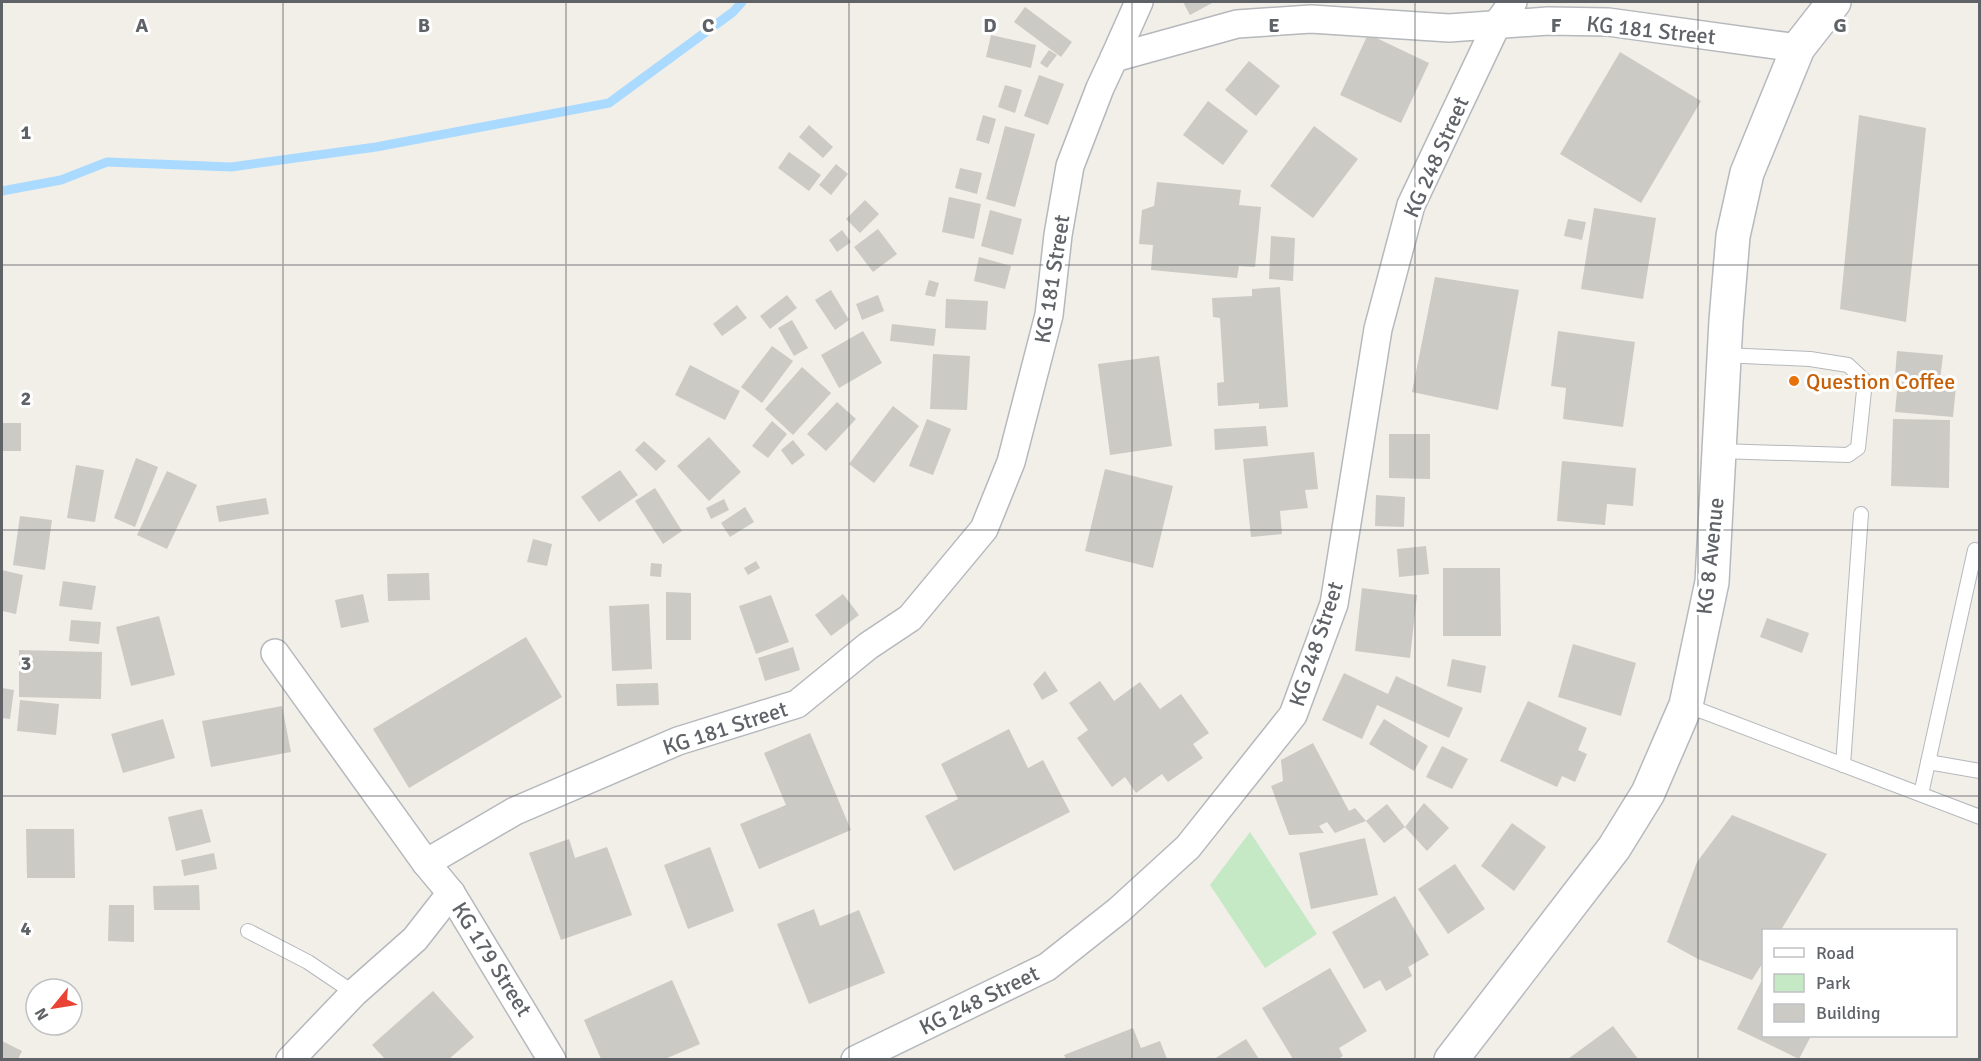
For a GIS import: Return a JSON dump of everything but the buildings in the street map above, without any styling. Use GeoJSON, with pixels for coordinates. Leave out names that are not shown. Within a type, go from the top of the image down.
{"type":"FeatureCollection","features":[{"type":"Feature","properties":{"kind":"street"},"geometry":{"type":"LineString","coordinates":[[1114,58],[1139,2]]}},
{"type":"Feature","properties":{"kind":"street","name":"KG 248 Street"},"geometry":{"type":"LineString","coordinates":[[855,1059],[1047,968],[1119,910],[1188,847],[1293,715],[1334,604],[1378,329],[1411,205],[1497,24],[1513,2]]}},
{"type":"Feature","properties":{"kind":"street","name":"KG 8 Avenue"},"geometry":{"type":"LineString","coordinates":[[1451,1059],[1614,848],[1648,793],[1686,705],[1712,582],[1723,355],[1734,236],[1747,173],[1798,48],[1834,2]]}},
{"type":"Feature","properties":{"kind":"street","name":"KG 181 Street"},"geometry":{"type":"LineString","coordinates":[[426,863],[515,811],[678,741],[797,704],[868,646],[910,618],[984,529],[1011,462],[1049,315],[1058,235],[1070,166],[1114,58],[1237,24],[1311,19],[1449,28],[1548,21],[1608,22],[1798,48]]}},
{"type":"Feature","properties":{"kind":"street","name":"KG 179 Street"},"geometry":{"type":"LineString","coordinates":[[275,653],[426,863],[451,893],[552,1059]]}},
{"type":"Feature","properties":{"kind":"street"},"geometry":{"type":"LineString","coordinates":[[290,1059],[354,993],[415,939],[451,893]]}},
{"type":"Feature","properties":{"kind":"lane"},"geometry":{"type":"LineString","coordinates":[[1718,451],[1848,455],[1858,448],[1865,381],[1848,365],[1810,359],[1723,355]]}},
{"type":"Feature","properties":{"kind":"lane"},"geometry":{"type":"LineString","coordinates":[[1843,765],[1861,514]]}},
{"type":"Feature","properties":{"kind":"lane"},"geometry":{"type":"LineString","coordinates":[[1921,794],[1975,550]]}},
{"type":"Feature","properties":{"kind":"lane"},"geometry":{"type":"LineString","coordinates":[[1686,705],[1980,817]]}},
{"type":"Feature","properties":{"kind":"lane"},"geometry":{"type":"LineString","coordinates":[[1928,762],[1980,771]]}},
{"type":"Feature","properties":{"kind":"lane"},"geometry":{"type":"LineString","coordinates":[[248,931],[308,962],[354,993]]}},
{"type":"Feature","properties":{"kind":"green space"},"geometry":{"type":"Polygon","coordinates":[[[1250,832],[1317,934],[1265,968],[1210,885],[1250,832]]]}},
{"type":"Feature","properties":{"kind":"waterway"},"geometry":{"type":"LineString","coordinates":[[2,191],[61,180],[107,162],[231,167],[376,147],[609,103],[733,12],[742,2]]}},
{"type":"Feature","properties":{"kind":"place","name":"Question Coffee"},"geometry":{"type":"Point","coordinates":[1794,381]}}]}
